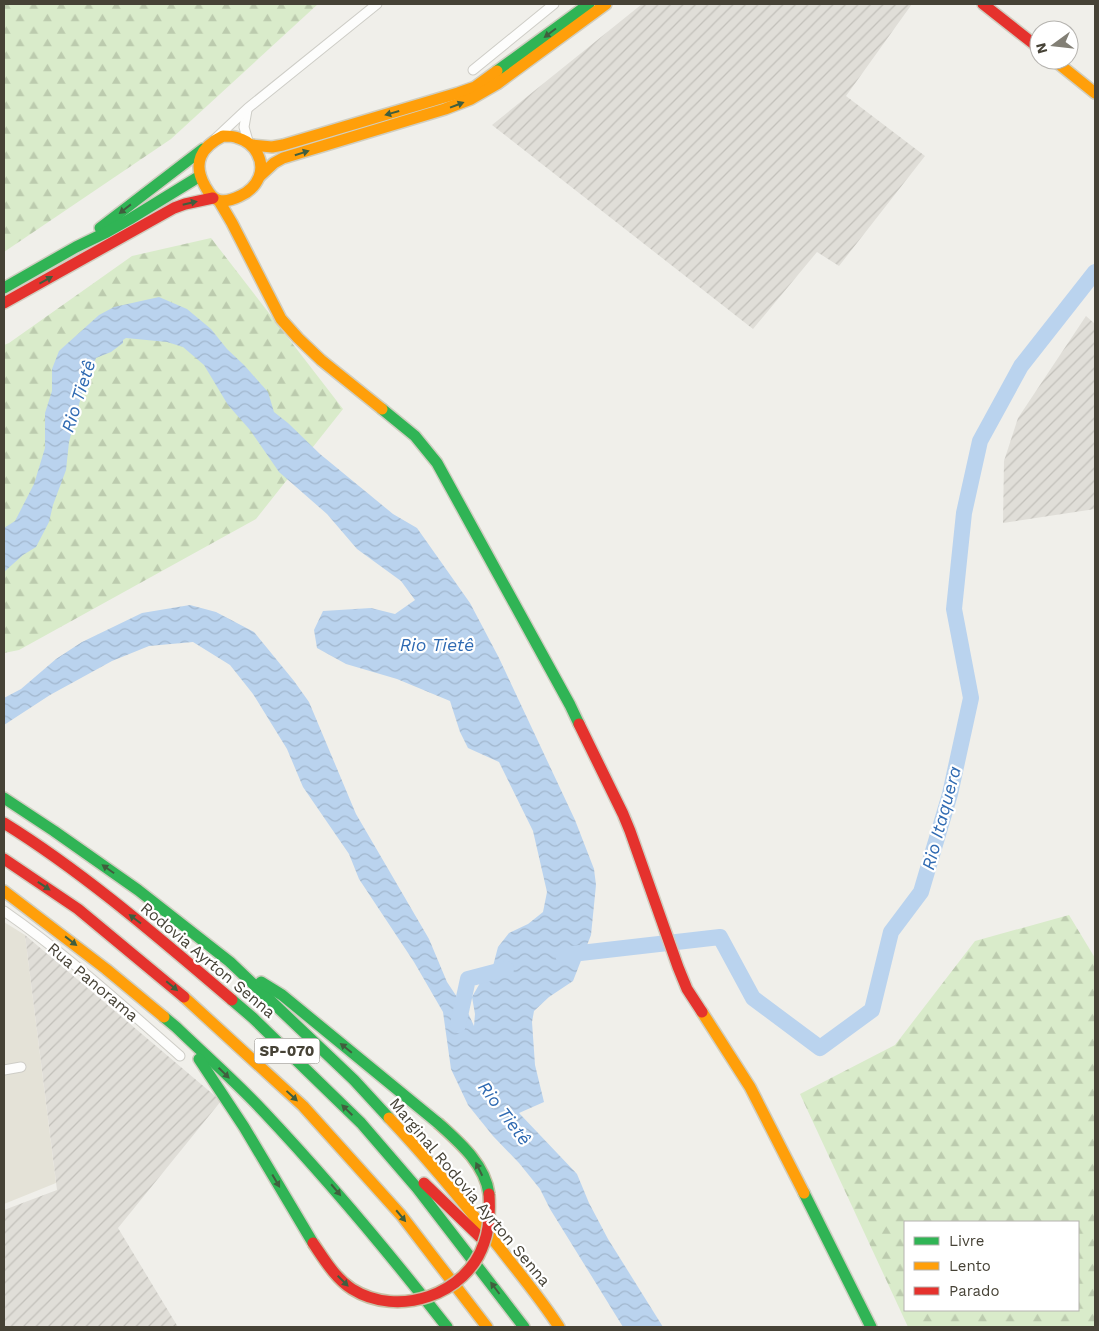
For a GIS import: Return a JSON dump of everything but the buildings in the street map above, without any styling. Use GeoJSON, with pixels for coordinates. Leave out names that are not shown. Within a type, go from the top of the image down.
{"type":"FeatureCollection","features":[{"type":"Feature","properties":{"kind":"main road"},"geometry":{"type":"LineString","coordinates":[[76,247],[215,139],[223,136],[232,136],[250,143],[272,147],[283,145],[475,87],[589,4]]}},
{"type":"Feature","properties":{"kind":"main road"},"geometry":{"type":"LineString","coordinates":[[260,176],[274,163],[283,158],[445,109],[471,99],[497,84],[606,4]]}},
{"type":"Feature","properties":{"kind":"main road"},"geometry":{"type":"LineString","coordinates":[[983,4],[1029,40]]}},
{"type":"Feature","properties":{"kind":"main road"},"geometry":{"type":"LineString","coordinates":[[1066,70],[1095,93]]}},
{"type":"Feature","properties":{"kind":"main road"},"geometry":{"type":"LineString","coordinates":[[4,303],[174,208],[185,204],[232,199],[250,191],[260,176],[261,168],[257,152],[250,143]]}},
{"type":"Feature","properties":{"kind":"main road"},"geometry":{"type":"LineString","coordinates":[[205,148],[200,156],[198,166],[200,176],[232,223],[281,319],[321,360],[415,436],[437,463],[570,705],[611,789],[630,831],[687,989],[750,1087],[871,1327]]}},
{"type":"Feature","properties":{"kind":"main road"},"geometry":{"type":"LineString","coordinates":[[4,288],[130,219],[200,176]]}},
{"type":"Feature","properties":{"kind":"main road"},"geometry":{"type":"LineString","coordinates":[[232,199],[232,223]]}},
{"type":"Feature","properties":{"kind":"main road","name":"Marginal Rodovia Ayrton Senna"},"geometry":{"type":"LineString","coordinates":[[4,798],[138,890],[230,962],[354,1080],[414,1145],[477,1220],[547,1308],[559,1327]]}},
{"type":"Feature","properties":{"kind":"main road","name":"Rodovia Ayrton Senna"},"geometry":{"type":"LineString","coordinates":[[4,823],[36,843],[145,926],[253,1018],[361,1123],[417,1188],[524,1327]]}},
{"type":"Feature","properties":{"kind":"main road","name":"SP-070"},"geometry":{"type":"LineString","coordinates":[[4,858],[78,908],[170,984],[303,1106],[401,1216],[487,1327]]}},
{"type":"Feature","properties":{"kind":"main road"},"geometry":{"type":"LineString","coordinates":[[4,890],[106,969],[176,1027],[262,1110],[326,1178],[447,1327]]}},
{"type":"Feature","properties":{"kind":"main road"},"geometry":{"type":"LineString","coordinates":[[176,1027],[252,1138],[313,1243],[330,1268],[349,1287],[373,1299],[401,1303],[428,1298],[453,1286],[472,1267],[486,1243],[491,1215],[488,1188],[477,1162],[438,1122],[282,995],[230,962]]}},
{"type":"Feature","properties":{"kind":"main road"},"geometry":{"type":"LineString","coordinates":[[361,1123],[480,1238],[547,1308]]}},
{"type":"Feature","properties":{"kind":"street"},"geometry":{"type":"LineString","coordinates":[[215,139],[248,108],[377,4]]}},
{"type":"Feature","properties":{"kind":"street"},"geometry":{"type":"LineString","coordinates":[[473,70],[554,4]]}},
{"type":"Feature","properties":{"kind":"street"},"geometry":{"type":"LineString","coordinates":[[248,108],[244,127],[250,143]]}},
{"type":"Feature","properties":{"kind":"street","name":"Rua Panorama"},"geometry":{"type":"LineString","coordinates":[[4,910],[73,964],[180,1056]]}},
{"type":"Feature","properties":{"kind":"street"},"geometry":{"type":"LineString","coordinates":[[4,1070],[21,1067]]}},
{"type":"Feature","properties":{"kind":"shaded area"},"geometry":{"type":"Polygon","coordinates":[[[642,4],[912,4],[846,96],[925,156],[839,266],[817,252],[753,329],[492,125],[642,4]]]}},
{"type":"Feature","properties":{"kind":"shaded area"},"geometry":{"type":"Polygon","coordinates":[[[1086,316],[1095,324],[1095,509],[1003,523],[1004,461],[1018,418],[1086,316]]]}},
{"type":"Feature","properties":{"kind":"shaded area"},"geometry":{"type":"Polygon","coordinates":[[[4,922],[25,935],[56,1183],[4,1204],[4,922]]]}},
{"type":"Feature","properties":{"kind":"shaded area"},"geometry":{"type":"Polygon","coordinates":[[[25,935],[221,1101],[118,1228],[178,1327],[4,1327],[4,1210],[57,1190],[25,935]]]}},
{"type":"Feature","properties":{"kind":"green space"},"geometry":{"type":"Polygon","coordinates":[[[4,4],[318,4],[171,139],[4,252],[4,4]]]}},
{"type":"Feature","properties":{"kind":"green space"},"geometry":{"type":"Polygon","coordinates":[[[211,238],[343,409],[256,519],[19,650],[4,653],[4,345],[132,256],[211,238]]]}},
{"type":"Feature","properties":{"kind":"green space"},"geometry":{"type":"Polygon","coordinates":[[[1069,915],[1095,958],[1095,1327],[908,1327],[800,1094],[895,1045],[975,941],[1069,915]]]}},
{"type":"Feature","properties":{"kind":"water","name":"Rio Tietê"},"geometry":{"type":"Polygon","coordinates":[[[159,297],[187,309],[211,329],[227,349],[268,392],[274,412],[320,454],[393,514],[417,528],[470,603],[499,658],[575,820],[594,869],[596,885],[591,935],[573,981],[549,997],[534,1011],[532,1022],[535,1065],[544,1102],[519,1113],[577,1174],[589,1203],[608,1239],[663,1327],[623,1327],[550,1209],[540,1189],[468,1105],[451,1069],[443,1012],[414,962],[359,879],[349,854],[303,787],[287,749],[253,694],[230,665],[193,642],[149,646],[112,661],[50,695],[4,725],[4,698],[21,689],[56,659],[82,642],[142,613],[190,605],[216,612],[254,632],[309,702],[356,814],[429,939],[447,982],[474,1026],[475,1014],[472,997],[484,976],[493,966],[498,947],[509,933],[528,924],[543,912],[547,892],[533,831],[499,762],[468,748],[460,732],[450,701],[397,679],[346,664],[317,648],[314,630],[323,611],[371,608],[395,614],[415,600],[401,581],[357,549],[327,514],[279,472],[250,430],[228,405],[204,365],[183,347],[167,342],[126,338],[123,340],[123,343],[111,352],[96,358],[81,397],[69,442],[66,470],[49,522],[36,547],[23,555],[4,572],[4,528],[15,521],[34,484],[45,448],[45,413],[52,391],[52,369],[59,351],[99,315],[114,307],[159,297]]]}},
{"type":"Feature","properties":{"kind":"waterway","name":"Rio Itaquera"},"geometry":{"type":"LineString","coordinates":[[563,955],[720,937],[753,998],[820,1048],[872,1010],[891,932],[921,892],[950,794],[971,698],[954,609],[964,513],[980,441],[1021,366],[1095,272]]}},
{"type":"Feature","properties":{"kind":"waterway","name":"Rio Tietê"},"geometry":{"type":"LineString","coordinates":[[458,1025],[468,979],[506,969]]}},
{"type":"Feature","properties":{"kind":"traffic: fast"},"geometry":{"type":"LineString","coordinates":[[497,71],[589,4]]}},
{"type":"Feature","properties":{"kind":"traffic: fast"},"geometry":{"type":"LineString","coordinates":[[100,228],[203,149]]}},
{"type":"Feature","properties":{"kind":"traffic: fast"},"geometry":{"type":"LineString","coordinates":[[4,288],[130,219],[200,176]]}},
{"type":"Feature","properties":{"kind":"traffic: fast"},"geometry":{"type":"LineString","coordinates":[[382,409],[415,436],[437,463],[579,724]]}},
{"type":"Feature","properties":{"kind":"traffic: fast"},"geometry":{"type":"LineString","coordinates":[[4,798],[138,890],[230,962],[354,1080],[389,1118]]}},
{"type":"Feature","properties":{"kind":"traffic: fast"},"geometry":{"type":"LineString","coordinates":[[261,982],[282,995],[438,1123]]}},
{"type":"Feature","properties":{"kind":"traffic: fast"},"geometry":{"type":"LineString","coordinates":[[232,1000],[361,1123],[417,1188],[524,1327]]}},
{"type":"Feature","properties":{"kind":"traffic: fast"},"geometry":{"type":"LineString","coordinates":[[164,1017],[243,1090],[312,1164],[447,1327]]}},
{"type":"Feature","properties":{"kind":"traffic: fast"},"geometry":{"type":"LineString","coordinates":[[199,1059],[244,1127],[313,1243]]}},
{"type":"Feature","properties":{"kind":"traffic: fast"},"geometry":{"type":"LineString","coordinates":[[438,1123],[477,1163],[487,1183],[489,1194]]}},
{"type":"Feature","properties":{"kind":"traffic: fast"},"geometry":{"type":"LineString","coordinates":[[804,1193],[871,1327]]}},
{"type":"Feature","properties":{"kind":"traffic: slow"},"geometry":{"type":"LineString","coordinates":[[260,176],[274,163],[283,158],[445,109],[471,99],[497,84],[606,4]]}},
{"type":"Feature","properties":{"kind":"traffic: slow"},"geometry":{"type":"LineString","coordinates":[[1066,70],[1095,93]]}},
{"type":"Feature","properties":{"kind":"traffic: slow"},"geometry":{"type":"LineString","coordinates":[[252,145],[272,147],[283,145],[458,93],[475,87],[497,71]]}},
{"type":"Feature","properties":{"kind":"traffic: slow"},"geometry":{"type":"LineString","coordinates":[[223,136],[244,140],[254,148],[261,165],[259,177],[251,189],[238,197],[224,201],[213,198],[205,186],[199,170],[199,163],[204,151],[215,140],[223,136]]}},
{"type":"Feature","properties":{"kind":"traffic: slow"},"geometry":{"type":"LineString","coordinates":[[219,201],[281,319],[321,360],[382,409]]}},
{"type":"Feature","properties":{"kind":"traffic: slow"},"geometry":{"type":"LineString","coordinates":[[4,891],[106,969],[164,1017]]}},
{"type":"Feature","properties":{"kind":"traffic: slow"},"geometry":{"type":"LineString","coordinates":[[184,997],[303,1106],[401,1215],[487,1327]]}},
{"type":"Feature","properties":{"kind":"traffic: slow"},"geometry":{"type":"LineString","coordinates":[[702,1012],[750,1087],[804,1193]]}},
{"type":"Feature","properties":{"kind":"traffic: slow"},"geometry":{"type":"LineString","coordinates":[[389,1118],[473,1214],[530,1286],[559,1327]]}},
{"type":"Feature","properties":{"kind":"traffic: jam"},"geometry":{"type":"LineString","coordinates":[[983,4],[1029,40]]}},
{"type":"Feature","properties":{"kind":"traffic: jam"},"geometry":{"type":"LineString","coordinates":[[4,303],[174,208],[213,198]]}},
{"type":"Feature","properties":{"kind":"traffic: jam"},"geometry":{"type":"LineString","coordinates":[[579,724],[623,814],[678,967],[687,989],[702,1012]]}},
{"type":"Feature","properties":{"kind":"traffic: jam"},"geometry":{"type":"LineString","coordinates":[[4,823],[93,885],[232,1000]]}},
{"type":"Feature","properties":{"kind":"traffic: jam"},"geometry":{"type":"LineString","coordinates":[[4,859],[78,909],[184,997]]}},
{"type":"Feature","properties":{"kind":"traffic: jam"},"geometry":{"type":"LineString","coordinates":[[424,1183],[480,1237]]}},
{"type":"Feature","properties":{"kind":"traffic: jam"},"geometry":{"type":"LineString","coordinates":[[313,1243],[330,1268],[352,1289],[370,1297],[390,1301],[409,1301],[429,1296],[447,1288],[463,1276],[475,1261],[484,1243],[487,1231],[489,1194]]}}]}
